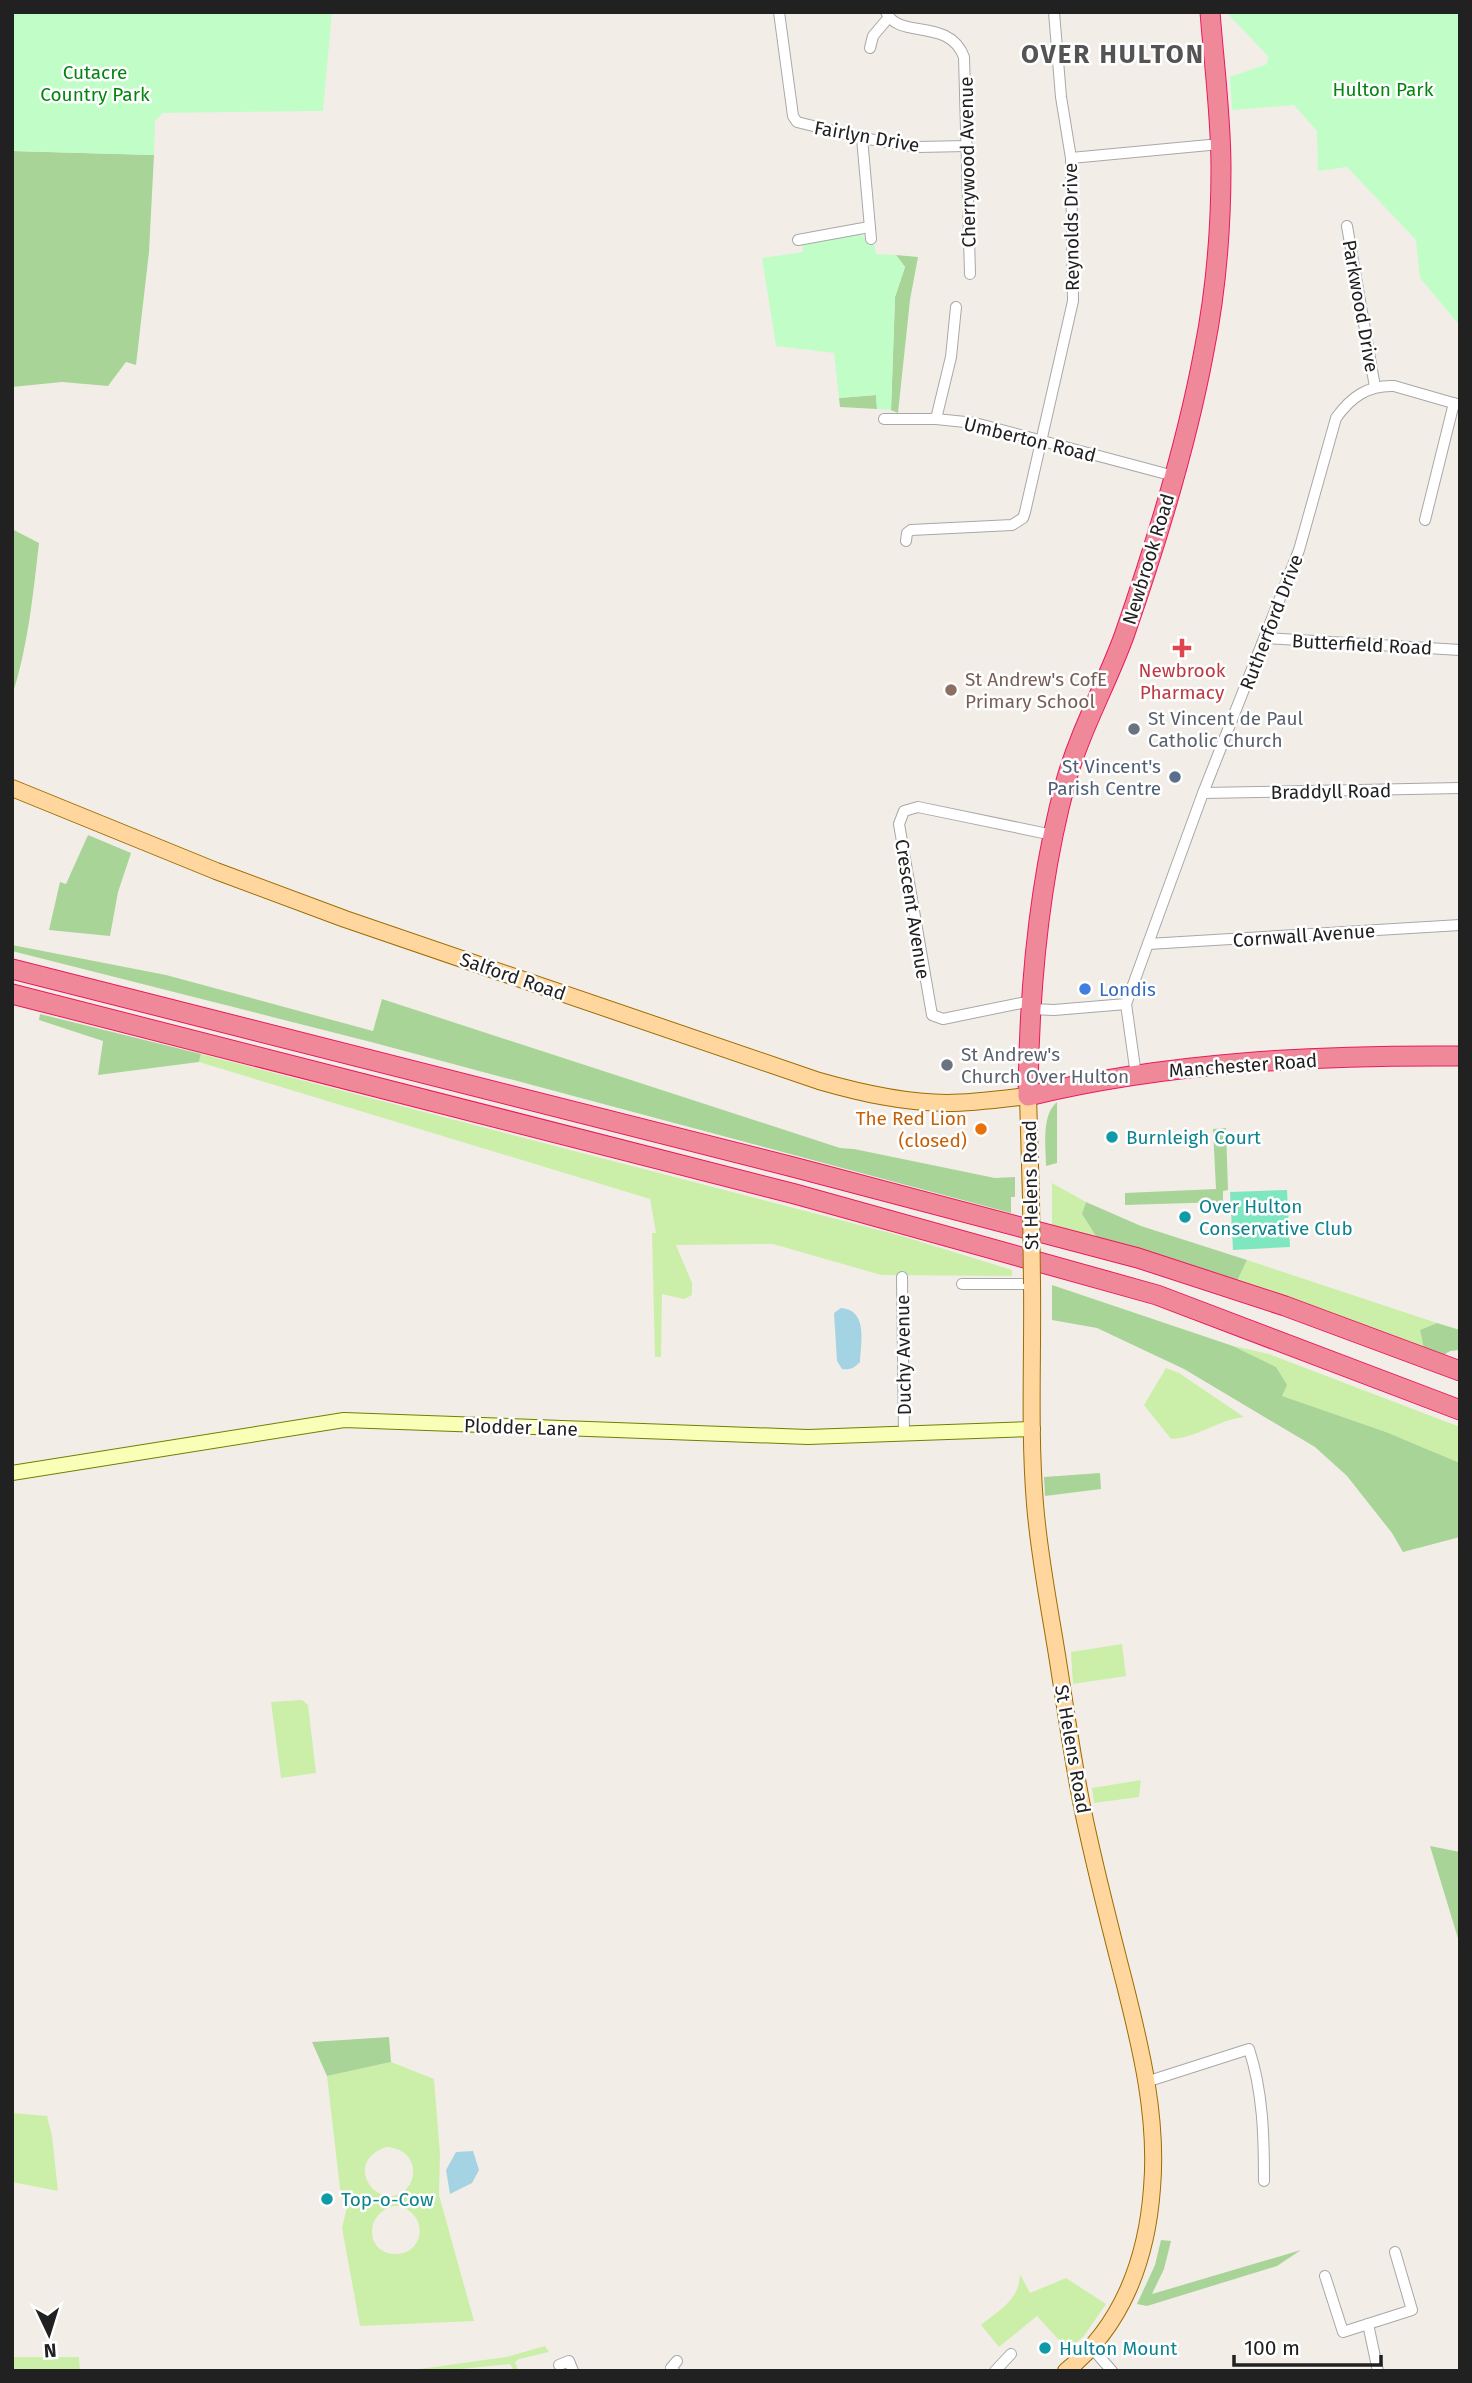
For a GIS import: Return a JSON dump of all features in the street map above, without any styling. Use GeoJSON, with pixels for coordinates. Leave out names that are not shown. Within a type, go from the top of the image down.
{"type":"FeatureCollection","features":[{"type":"Feature","properties":{"kind":"highway","name":"Newbrook Road"},"geometry":{"type":"LineString","coordinates":[[1028,1096],[1031,1005],[1038,922],[1053,835],[1074,755],[1123,638],[1174,476],[1204,354],[1212,307],[1218,257],[1220,144],[1210,12]]}},
{"type":"Feature","properties":{"kind":"highway"},"geometry":{"type":"LineString","coordinates":[[12,969],[753,1157],[1138,1258],[1285,1306],[1460,1371]]}},
{"type":"Feature","properties":{"kind":"highway"},"geometry":{"type":"LineString","coordinates":[[12,994],[781,1191],[1157,1295],[1460,1410]]}},
{"type":"Feature","properties":{"kind":"highway","name":"Manchester Road"},"geometry":{"type":"LineString","coordinates":[[1028,1096],[1136,1075],[1267,1062],[1460,1056]]}},
{"type":"Feature","properties":{"kind":"main road","name":"Salford Road"},"geometry":{"type":"LineString","coordinates":[[12,788],[216,871],[345,919],[819,1081],[899,1100],[964,1103],[1028,1096]]}},
{"type":"Feature","properties":{"kind":"main road","name":"St Helens Road"},"geometry":{"type":"LineString","coordinates":[[1028,1096],[1031,1199],[1028,1287],[1038,1532],[1081,1803],[1136,2030],[1146,2082],[1154,2150],[1153,2186],[1146,2237],[1132,2284],[1112,2319],[1091,2347],[1066,2371]]}},
{"type":"Feature","properties":{"kind":"main road","name":"Plodder Lane"},"geometry":{"type":"LineString","coordinates":[[12,1473],[344,1420],[808,1437],[1033,1429]]}},
{"type":"Feature","properties":{"kind":"street","name":"Fairlyn Drive"},"geometry":{"type":"LineString","coordinates":[[779,12],[793,116],[802,125],[918,147],[967,146]]}},
{"type":"Feature","properties":{"kind":"street","name":"Reynolds Drive"},"geometry":{"type":"LineString","coordinates":[[906,541],[907,533],[911,530],[1007,526],[1018,522],[1025,512],[1073,301],[1071,158],[1061,97],[1054,12]]}},
{"type":"Feature","properties":{"kind":"street","name":"Cherrywood Avenue"},"geometry":{"type":"LineString","coordinates":[[870,48],[873,36],[888,15],[898,24],[948,36],[960,47],[966,69],[970,274]]}},
{"type":"Feature","properties":{"kind":"street"},"geometry":{"type":"LineString","coordinates":[[862,138],[871,239]]}},
{"type":"Feature","properties":{"kind":"street"},"geometry":{"type":"LineString","coordinates":[[1071,158],[1220,144]]}},
{"type":"Feature","properties":{"kind":"street","name":"Parkwood Drive"},"geometry":{"type":"LineString","coordinates":[[1346,226],[1375,387]]}},
{"type":"Feature","properties":{"kind":"street"},"geometry":{"type":"LineString","coordinates":[[798,240],[869,227]]}},
{"type":"Feature","properties":{"kind":"street"},"geometry":{"type":"LineString","coordinates":[[936,419],[951,357],[953,312]]}},
{"type":"Feature","properties":{"kind":"street"},"geometry":{"type":"LineString","coordinates":[[1375,387],[1394,386],[1457,404],[1424,520]]}},
{"type":"Feature","properties":{"kind":"street","name":"Rutherford Drive"},"geometry":{"type":"LineString","coordinates":[[1136,1075],[1126,1003],[1203,793],[1308,525],[1336,418],[1363,391],[1375,387]]}},
{"type":"Feature","properties":{"kind":"street","name":"Umberton Road"},"geometry":{"type":"LineString","coordinates":[[884,419],[936,419],[975,423],[1174,476]]}},
{"type":"Feature","properties":{"kind":"street","name":"Butterfield Road"},"geometry":{"type":"LineString","coordinates":[[1265,638],[1460,650]]}},
{"type":"Feature","properties":{"kind":"street","name":"Braddyll Road"},"geometry":{"type":"LineString","coordinates":[[1203,793],[1460,788]]}},
{"type":"Feature","properties":{"kind":"street","name":"Crescent Avenue"},"geometry":{"type":"LineString","coordinates":[[1031,1005],[943,1019],[932,1015],[899,824],[904,811],[918,807],[1053,835]]}},
{"type":"Feature","properties":{"kind":"street","name":"Cornwall Avenue"},"geometry":{"type":"LineString","coordinates":[[1148,944],[1460,925]]}},
{"type":"Feature","properties":{"kind":"street"},"geometry":{"type":"LineString","coordinates":[[1031,1005],[1054,1010],[1126,1003]]}},
{"type":"Feature","properties":{"kind":"street","name":"Duchy Avenue"},"geometry":{"type":"LineString","coordinates":[[902,1277],[904,1434]]}},
{"type":"Feature","properties":{"kind":"street"},"geometry":{"type":"LineString","coordinates":[[962,1284],[1028,1287]]}},
{"type":"Feature","properties":{"kind":"street"},"geometry":{"type":"LineString","coordinates":[[1146,2082],[1249,2049],[1256,2071],[1262,2108],[1264,2181]]}},
{"type":"Feature","properties":{"kind":"street"},"geometry":{"type":"LineString","coordinates":[[1325,2276],[1343,2332],[1412,2310],[1395,2252]]}},
{"type":"Feature","properties":{"kind":"street"},"geometry":{"type":"LineString","coordinates":[[1368,2324],[1378,2371]]}},
{"type":"Feature","properties":{"kind":"street"},"geometry":{"type":"LineString","coordinates":[[1091,2347],[1112,2371]]}},
{"type":"Feature","properties":{"kind":"street"},"geometry":{"type":"LineString","coordinates":[[995,2371],[1011,2354]]}},
{"type":"Feature","properties":{"kind":"street"},"geometry":{"type":"LineString","coordinates":[[559,2365],[569,2361],[573,2371]]}},
{"type":"Feature","properties":{"kind":"green space","name":"Cutacre Country Park"},"geometry":{"type":"Polygon","coordinates":[[[12,12],[332,12],[323,111],[163,113],[155,121],[154,155],[12,151],[12,12]]]}},
{"type":"Feature","properties":{"kind":"green space","name":"Hulton Park"},"geometry":{"type":"Polygon","coordinates":[[[1226,12],[1460,12],[1460,326],[1420,278],[1416,240],[1347,167],[1318,171],[1317,131],[1294,105],[1232,110],[1230,77],[1267,64],[1268,56],[1226,12]]]}},
{"type":"Feature","properties":{"kind":"green space"},"geometry":{"type":"Polygon","coordinates":[[[12,151],[154,155],[149,252],[136,365],[126,362],[108,386],[62,382],[12,387],[12,151]]]}},
{"type":"Feature","properties":{"kind":"green space"},"geometry":{"type":"Polygon","coordinates":[[[858,234],[863,236],[867,243],[874,243],[876,254],[896,255],[905,267],[895,297],[891,410],[877,409],[876,395],[839,398],[834,353],[776,346],[762,258],[803,252],[803,244],[858,234]]]}},
{"type":"Feature","properties":{"kind":"green space"},"geometry":{"type":"Polygon","coordinates":[[[896,255],[918,257],[910,300],[898,413],[891,410],[895,297],[905,267],[896,255]]]}},
{"type":"Feature","properties":{"kind":"green space"},"geometry":{"type":"Polygon","coordinates":[[[876,395],[877,409],[840,407],[839,398],[876,395]]]}},
{"type":"Feature","properties":{"kind":"green space"},"geometry":{"type":"Polygon","coordinates":[[[12,529],[39,543],[26,640],[12,696],[12,529]]]}},
{"type":"Feature","properties":{"kind":"green space"},"geometry":{"type":"Polygon","coordinates":[[[88,835],[131,853],[118,892],[110,936],[49,930],[60,882],[66,884],[88,835]]]}},
{"type":"Feature","properties":{"kind":"green space"},"geometry":{"type":"Polygon","coordinates":[[[12,945],[166,975],[373,1031],[382,999],[840,1148],[995,1178],[1015,1177],[1015,1197],[1011,1197],[1011,1213],[371,1042],[12,951],[12,945]]]}},
{"type":"Feature","properties":{"kind":"green space"},"geometry":{"type":"Polygon","coordinates":[[[40,1014],[201,1054],[199,1062],[98,1075],[103,1041],[39,1020],[40,1014]]]}},
{"type":"Feature","properties":{"kind":"green space"},"geometry":{"type":"Polygon","coordinates":[[[201,1054],[902,1236],[1012,1270],[1012,1276],[881,1275],[773,1244],[676,1245],[692,1283],[692,1295],[684,1299],[662,1294],[661,1357],[655,1357],[652,1233],[656,1233],[650,1199],[199,1062],[201,1054]]]}},
{"type":"Feature","properties":{"kind":"green space"},"geometry":{"type":"Polygon","coordinates":[[[1057,1102],[1057,1163],[1046,1166],[1046,1123],[1057,1102]]]}},
{"type":"Feature","properties":{"kind":"green space"},"geometry":{"type":"Polygon","coordinates":[[[1226,1128],[1228,1190],[1223,1191],[1223,1202],[1125,1205],[1125,1193],[1216,1189],[1213,1129],[1226,1128]]]}},
{"type":"Feature","properties":{"kind":"green space"},"geometry":{"type":"Polygon","coordinates":[[[1052,1183],[1086,1202],[1082,1214],[1099,1241],[1052,1225],[1052,1183]]]}},
{"type":"Feature","properties":{"kind":"green space"},"geometry":{"type":"Polygon","coordinates":[[[1287,1190],[1290,1247],[1233,1250],[1230,1192],[1287,1190]]]}},
{"type":"Feature","properties":{"kind":"green space"},"geometry":{"type":"Polygon","coordinates":[[[1086,1202],[1141,1226],[1247,1260],[1236,1283],[1099,1241],[1082,1214],[1086,1202]]]}},
{"type":"Feature","properties":{"kind":"green space"},"geometry":{"type":"Polygon","coordinates":[[[1247,1260],[1437,1323],[1420,1330],[1424,1349],[1236,1283],[1247,1260]]]}},
{"type":"Feature","properties":{"kind":"green space"},"geometry":{"type":"Polygon","coordinates":[[[1052,1285],[1233,1346],[1276,1367],[1287,1385],[1282,1396],[1386,1432],[1460,1463],[1460,1537],[1403,1552],[1392,1533],[1347,1476],[1315,1447],[1184,1369],[1097,1328],[1052,1320],[1052,1285]]]}},
{"type":"Feature","properties":{"kind":"green space"},"geometry":{"type":"Polygon","coordinates":[[[1437,1323],[1460,1330],[1460,1350],[1450,1351],[1442,1356],[1424,1349],[1420,1330],[1437,1323]]]}},
{"type":"Feature","properties":{"kind":"green space"},"geometry":{"type":"Polygon","coordinates":[[[1233,1346],[1269,1354],[1460,1427],[1460,1463],[1386,1432],[1281,1396],[1276,1367],[1233,1346]]]}},
{"type":"Feature","properties":{"kind":"green space"},"geometry":{"type":"Polygon","coordinates":[[[1166,1368],[1179,1373],[1244,1417],[1190,1436],[1171,1439],[1144,1405],[1166,1368]]]}},
{"type":"Feature","properties":{"kind":"green space"},"geometry":{"type":"Polygon","coordinates":[[[1100,1473],[1101,1489],[1045,1496],[1044,1477],[1100,1473]]]}},
{"type":"Feature","properties":{"kind":"green space"},"geometry":{"type":"Polygon","coordinates":[[[1122,1644],[1126,1676],[1073,1684],[1071,1652],[1122,1644]]]}},
{"type":"Feature","properties":{"kind":"green space"},"geometry":{"type":"Polygon","coordinates":[[[302,1700],[308,1705],[316,1773],[281,1778],[271,1702],[302,1700]]]}},
{"type":"Feature","properties":{"kind":"green space"},"geometry":{"type":"Polygon","coordinates":[[[1141,1780],[1139,1797],[1094,1803],[1092,1788],[1141,1780]]]}},
{"type":"Feature","properties":{"kind":"green space"},"geometry":{"type":"Polygon","coordinates":[[[1430,1846],[1460,1852],[1460,1945],[1430,1846]]]}},
{"type":"Feature","properties":{"kind":"green space"},"geometry":{"type":"Polygon","coordinates":[[[389,2037],[391,2062],[327,2076],[312,2042],[389,2037]]]}},
{"type":"Feature","properties":{"kind":"green space"},"geometry":{"type":"Polygon","coordinates":[[[391,2062],[434,2079],[440,2154],[439,2195],[474,2321],[360,2326],[342,2228],[347,2207],[341,2197],[327,2076],[391,2062]],[[387,2147],[369,2159],[365,2174],[376,2191],[394,2196],[410,2185],[412,2166],[408,2157],[400,2150],[387,2147]],[[394,2206],[377,2216],[372,2232],[378,2247],[395,2254],[406,2252],[413,2247],[420,2231],[413,2214],[394,2206]]]}},
{"type":"Feature","properties":{"kind":"green space"},"geometry":{"type":"Polygon","coordinates":[[[12,2113],[47,2116],[58,2191],[12,2182],[12,2113]]]}},
{"type":"Feature","properties":{"kind":"green space"},"geometry":{"type":"Polygon","coordinates":[[[1161,2240],[1171,2241],[1164,2269],[1152,2294],[1301,2250],[1277,2266],[1147,2306],[1137,2304],[1155,2265],[1161,2240]]]}},
{"type":"Feature","properties":{"kind":"green space"},"geometry":{"type":"Polygon","coordinates":[[[1020,2274],[1030,2293],[1066,2278],[1106,2304],[1084,2336],[1068,2350],[1037,2316],[999,2347],[981,2325],[1012,2298],[1020,2274]]]}},
{"type":"Feature","properties":{"kind":"green space"},"geometry":{"type":"Polygon","coordinates":[[[545,2346],[549,2352],[515,2362],[518,2371],[514,2371],[510,2364],[440,2371],[405,2371],[506,2357],[545,2346]]]}},
{"type":"Feature","properties":{"kind":"green space"},"geometry":{"type":"Polygon","coordinates":[[[12,2357],[79,2357],[80,2371],[12,2371],[12,2357]]]}},
{"type":"Feature","properties":{"kind":"water"},"geometry":{"type":"Polygon","coordinates":[[[841,1308],[856,1314],[861,1328],[860,1362],[848,1369],[842,1369],[837,1361],[834,1313],[841,1308]]]}},
{"type":"Feature","properties":{"kind":"water"},"geometry":{"type":"Polygon","coordinates":[[[473,2151],[479,2170],[472,2183],[450,2194],[446,2170],[456,2152],[473,2151]]]}},
{"type":"Feature","properties":{"kind":"place","name":"Newbrook Pharmacy"},"geometry":{"type":"Point","coordinates":[1182,648]}},
{"type":"Feature","properties":{"kind":"place","name":"St Andrew's CofE Primary School"},"geometry":{"type":"Point","coordinates":[951,690]}},
{"type":"Feature","properties":{"kind":"place","name":"St Vincent de Paul Catholic Church"},"geometry":{"type":"Point","coordinates":[1134,729]}},
{"type":"Feature","properties":{"kind":"place","name":"St Vincent's Parish Centre"},"geometry":{"type":"Point","coordinates":[1175,777]}},
{"type":"Feature","properties":{"kind":"place","name":"Londis"},"geometry":{"type":"Point","coordinates":[1085,989]}},
{"type":"Feature","properties":{"kind":"place","name":"St Andrew's Church Over Hulton"},"geometry":{"type":"Point","coordinates":[947,1065]}},
{"type":"Feature","properties":{"kind":"place","name":"The Red Lion (closed)"},"geometry":{"type":"Point","coordinates":[981,1129]}},
{"type":"Feature","properties":{"kind":"place","name":"Burnleigh Court"},"geometry":{"type":"Point","coordinates":[1112,1137]}},
{"type":"Feature","properties":{"kind":"place","name":"Over Hulton Conservative Club"},"geometry":{"type":"Point","coordinates":[1185,1217]}},
{"type":"Feature","properties":{"kind":"place","name":"Top-o-Cow"},"geometry":{"type":"Point","coordinates":[327,2199]}},
{"type":"Feature","properties":{"kind":"place","name":"Hulton Mount"},"geometry":{"type":"Point","coordinates":[1045,2348]}},
{"type":"Feature","properties":{"kind":"district","name":"OVER HULTON"},"geometry":{"type":"Point","coordinates":[1113,54]}}]}
